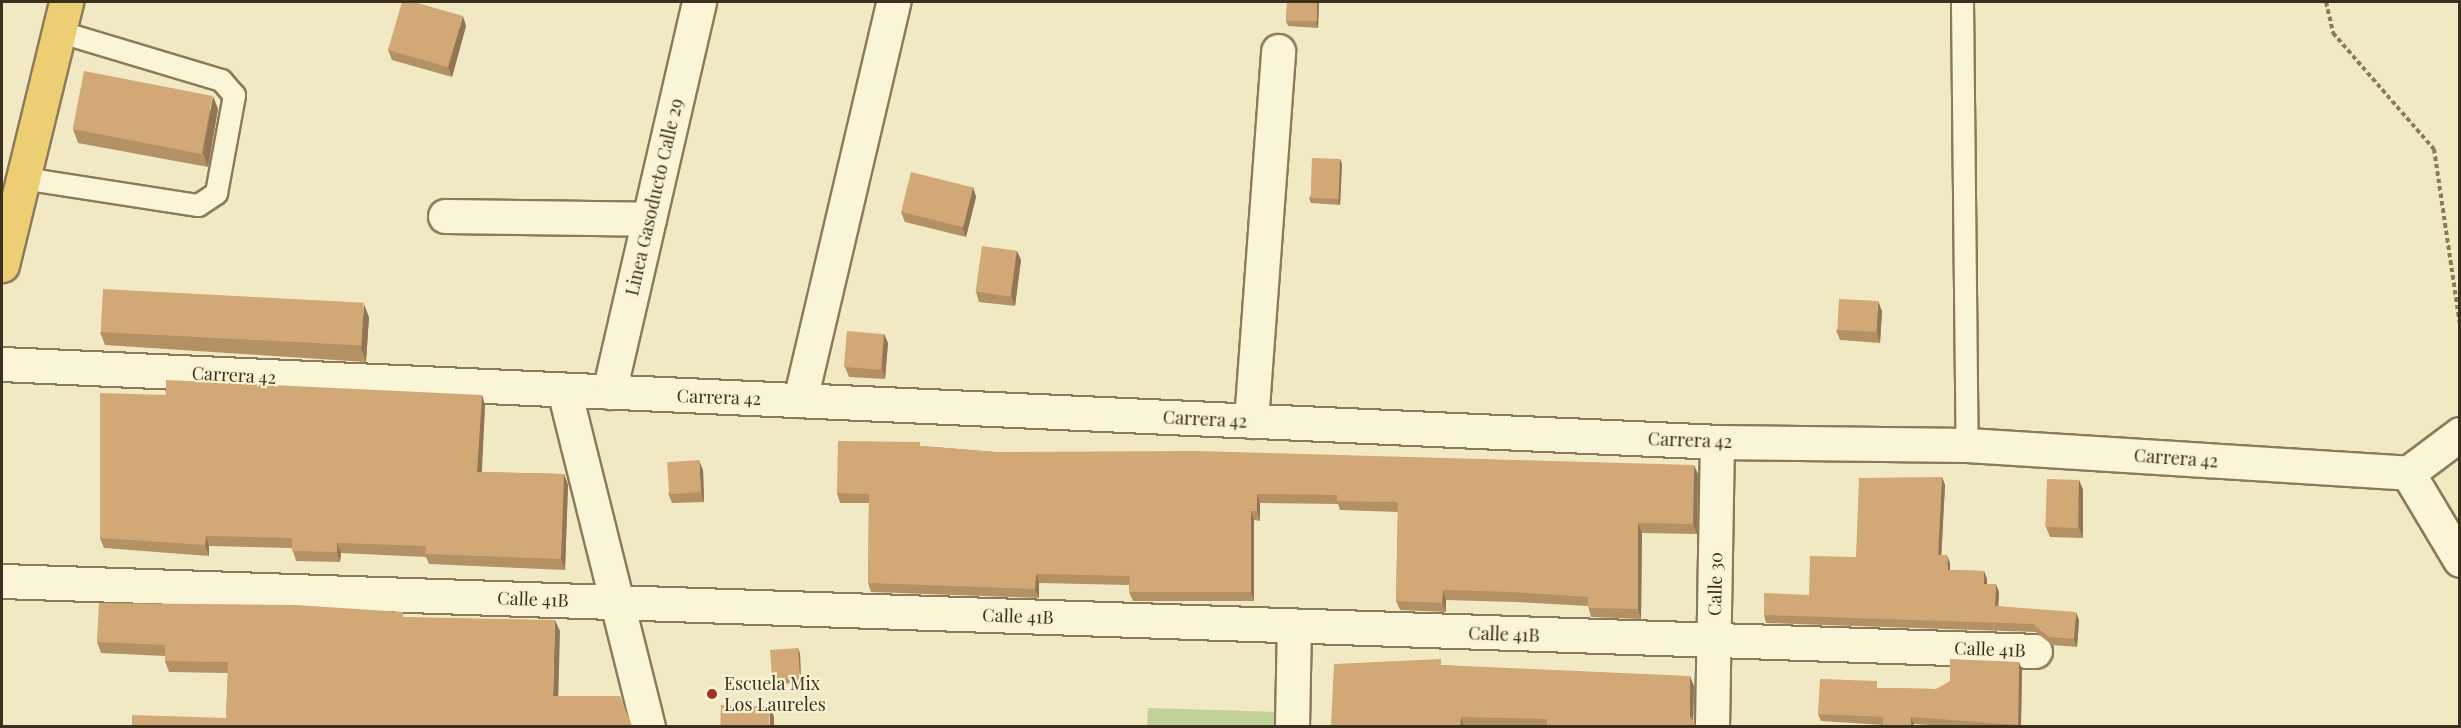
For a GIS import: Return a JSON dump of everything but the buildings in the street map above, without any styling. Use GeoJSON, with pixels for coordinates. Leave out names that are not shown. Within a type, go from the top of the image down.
{"type":"FeatureCollection","features":[{"type":"Feature","properties":{"kind":"highway"},"geometry":{"type":"LineString","coordinates":[[2,265],[62,16]]}},
{"type":"Feature","properties":{"kind":"street","name":"Linea Gasoducto Calle 29"},"geometry":{"type":"LineString","coordinates":[[609,392],[699,2]]}},
{"type":"Feature","properties":{"kind":"street"},"geometry":{"type":"LineString","coordinates":[[800,400],[893,2]]}},
{"type":"Feature","properties":{"kind":"street"},"geometry":{"type":"LineString","coordinates":[[1251,421],[1278,51]]}},
{"type":"Feature","properties":{"kind":"street"},"geometry":{"type":"LineString","coordinates":[[445,216],[649,219]]}},
{"type":"Feature","properties":{"kind":"street","name":"Carrera 42"},"geometry":{"type":"LineString","coordinates":[[2,364],[1717,442],[1967,445],[2408,473]]}},
{"type":"Feature","properties":{"kind":"street"},"geometry":{"type":"LineString","coordinates":[[564,390],[648,726]]}},
{"type":"Feature","properties":{"kind":"street"},"geometry":{"type":"LineString","coordinates":[[2460,434],[2408,473],[2460,560]]}},
{"type":"Feature","properties":{"kind":"street","name":"Calle 30"},"geometry":{"type":"LineString","coordinates":[[1712,726],[1717,442]]}},
{"type":"Feature","properties":{"kind":"street","name":"Calle 41B"},"geometry":{"type":"LineString","coordinates":[[2,581],[2035,651]]}},
{"type":"Feature","properties":{"kind":"street"},"geometry":{"type":"LineString","coordinates":[[1292,726],[1294,626]]}},
{"type":"Feature","properties":{"kind":"lane"},"geometry":{"type":"LineString","coordinates":[[1962,2],[1967,445]]}},
{"type":"Feature","properties":{"kind":"lane"},"geometry":{"type":"LineString","coordinates":[[23,178],[198,205],[216,193],[234,95],[220,80],[62,16]]}},
{"type":"Feature","properties":{"kind":"path"},"geometry":{"type":"LineString","coordinates":[[2326,2],[2333,33],[2434,149],[2460,326]]}},
{"type":"Feature","properties":{"kind":"green space"},"geometry":{"type":"Polygon","coordinates":[[[1148,708],[1278,712],[1277,726],[1147,726],[1148,708]]]}},
{"type":"Feature","properties":{"kind":"place","name":"Escuela Mix Los Laureles"},"geometry":{"type":"Point","coordinates":[712,694]}}]}
